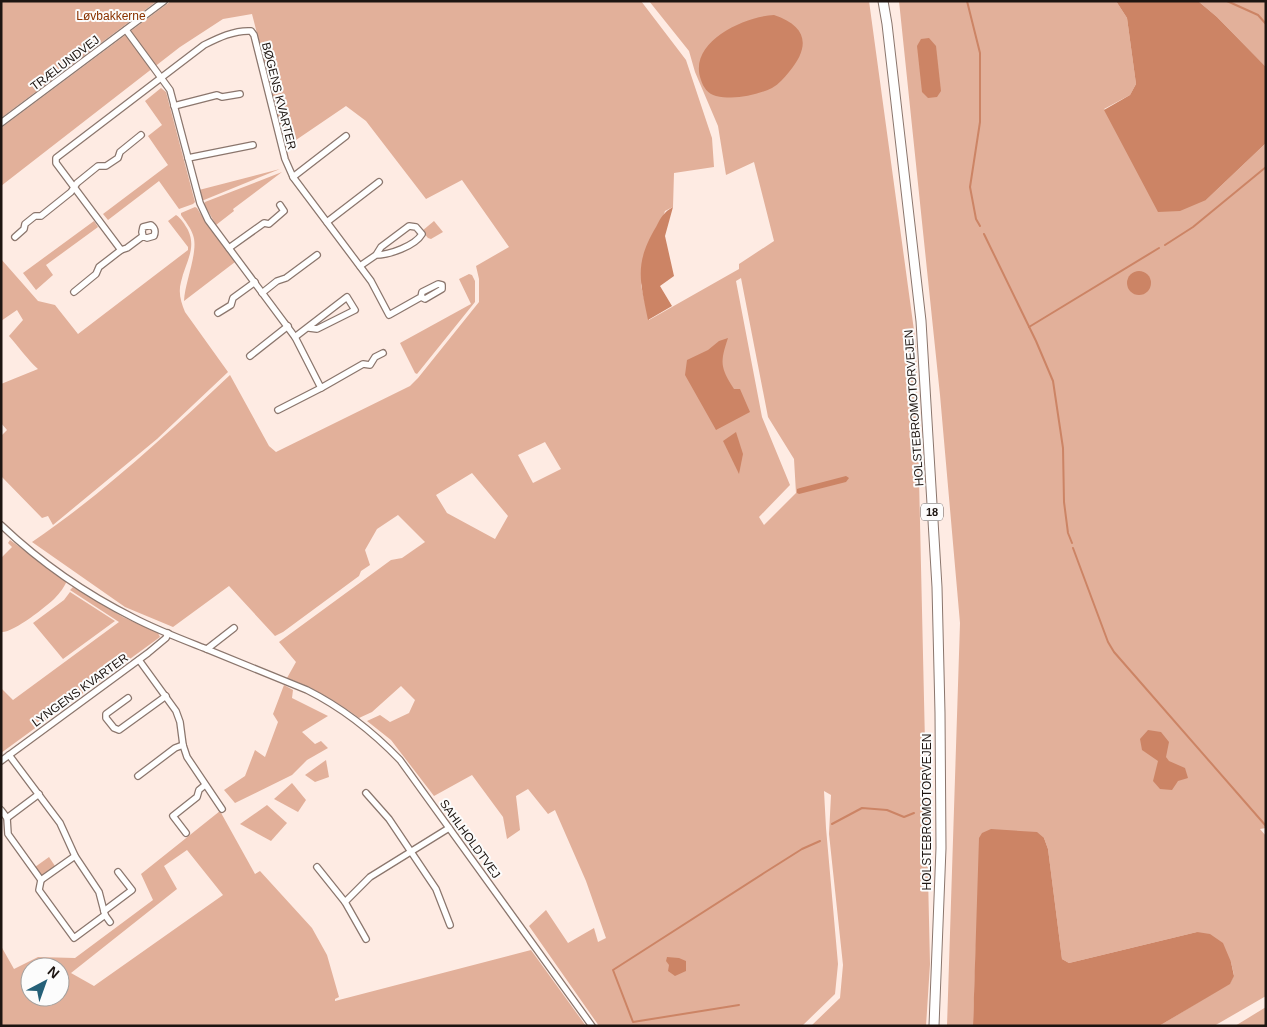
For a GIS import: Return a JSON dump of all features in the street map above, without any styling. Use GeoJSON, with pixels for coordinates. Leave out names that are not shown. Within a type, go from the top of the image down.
{"type":"FeatureCollection","features":[{"type":"Feature","properties":{"kind":"highway","name":"HOLSTEBROMOTORVEJEN"},"geometry":{"type":"LineString","coordinates":[[883,1],[921,321],[937,587],[941,848],[934,1026]]}},
{"type":"Feature","properties":{"kind":"street","name":"TRÆLUNDVEJ"},"geometry":{"type":"LineString","coordinates":[[1,123],[164,1]]}},
{"type":"Feature","properties":{"kind":"street"},"geometry":{"type":"LineString","coordinates":[[126,30],[170,90],[200,203],[208,220],[288,326],[321,388]]}},
{"type":"Feature","properties":{"kind":"street","name":"BØGENS KVARTER"},"geometry":{"type":"LineString","coordinates":[[122,250],[56,163],[56,158],[204,45],[220,36],[244,30],[251,31],[254,35],[284,159],[293,177],[372,281],[389,315],[421,298]]}},
{"type":"Feature","properties":{"kind":"street"},"geometry":{"type":"LineString","coordinates":[[174,106],[217,95],[222,97],[240,94]]}},
{"type":"Feature","properties":{"kind":"street"},"geometry":{"type":"LineString","coordinates":[[15,236],[24,229],[25,224],[35,216],[41,216],[71,192],[77,183],[98,166],[106,166],[118,158],[120,152],[141,136]]}},
{"type":"Feature","properties":{"kind":"street"},"geometry":{"type":"LineString","coordinates":[[293,177],[346,136]]}},
{"type":"Feature","properties":{"kind":"street"},"geometry":{"type":"LineString","coordinates":[[188,158],[253,145]]}},
{"type":"Feature","properties":{"kind":"street"},"geometry":{"type":"LineString","coordinates":[[327,222],[379,182]]}},
{"type":"Feature","properties":{"kind":"street"},"geometry":{"type":"LineString","coordinates":[[228,248],[264,223],[269,224],[284,211],[280,205]]}},
{"type":"Feature","properties":{"kind":"street"},"geometry":{"type":"LineString","coordinates":[[360,266],[409,226],[416,227],[422,234],[418,240],[387,255],[376,254]]}},
{"type":"Feature","properties":{"kind":"street"},"geometry":{"type":"LineString","coordinates":[[74,292],[96,274],[99,267],[143,236]]}},
{"type":"Feature","properties":{"kind":"street"},"geometry":{"type":"LineString","coordinates":[[262,293],[317,255]]}},
{"type":"Feature","properties":{"kind":"street"},"geometry":{"type":"LineString","coordinates":[[218,314],[231,305],[233,298],[255,282]]}},
{"type":"Feature","properties":{"kind":"street"},"geometry":{"type":"LineString","coordinates":[[295,337],[347,297],[355,310],[317,329],[309,328]]}},
{"type":"Feature","properties":{"kind":"street"},"geometry":{"type":"LineString","coordinates":[[255,363],[249,354],[288,326]]}},
{"type":"Feature","properties":{"kind":"street"},"geometry":{"type":"LineString","coordinates":[[278,410],[363,364],[370,365],[375,357],[384,353]]}},
{"type":"Feature","properties":{"kind":"street","name":"SAHLHOLDTVEJ"},"geometry":{"type":"LineString","coordinates":[[1,524],[24,546],[87,591],[135,619],[306,690],[343,710],[381,740],[400,760],[592,1026]]}},
{"type":"Feature","properties":{"kind":"street"},"geometry":{"type":"LineString","coordinates":[[207,649],[234,628]]}},
{"type":"Feature","properties":{"kind":"street","name":"LYNGENS KVARTER"},"geometry":{"type":"LineString","coordinates":[[1,761],[139,660],[166,638],[168,633]]}},
{"type":"Feature","properties":{"kind":"street"},"geometry":{"type":"LineString","coordinates":[[139,660],[176,711],[187,757],[222,809]]}},
{"type":"Feature","properties":{"kind":"street"},"geometry":{"type":"LineString","coordinates":[[128,698],[106,714],[106,718],[114,728],[119,730],[166,696]]}},
{"type":"Feature","properties":{"kind":"street"},"geometry":{"type":"LineString","coordinates":[[138,776],[175,748],[183,745]]}},
{"type":"Feature","properties":{"kind":"street"},"geometry":{"type":"LineString","coordinates":[[9,755],[60,823],[75,856],[99,892],[105,913],[110,922]]}},
{"type":"Feature","properties":{"kind":"street"},"geometry":{"type":"LineString","coordinates":[[186,833],[173,816],[197,798],[199,790],[205,785]]}},
{"type":"Feature","properties":{"kind":"street"},"geometry":{"type":"LineString","coordinates":[[366,793],[389,819],[436,889],[450,925]]}},
{"type":"Feature","properties":{"kind":"street"},"geometry":{"type":"LineString","coordinates":[[7,818],[38,794]]}},
{"type":"Feature","properties":{"kind":"street"},"geometry":{"type":"LineString","coordinates":[[1,810],[7,818],[8,834],[41,880]]}},
{"type":"Feature","properties":{"kind":"street"},"geometry":{"type":"LineString","coordinates":[[346,902],[370,877],[449,828]]}},
{"type":"Feature","properties":{"kind":"street"},"geometry":{"type":"LineString","coordinates":[[75,856],[41,880],[39,890],[74,938],[132,890],[118,872]]}},
{"type":"Feature","properties":{"kind":"street"},"geometry":{"type":"LineString","coordinates":[[317,867],[346,902],[366,939]]}},
{"type":"Feature","properties":{"kind":"green space","name":"Løvbakkerne"},"geometry":{"type":"Polygon","coordinates":[[[1,1],[157,1],[1,118],[1,1]]]}},
{"type":"Feature","properties":{"kind":"green space"},"geometry":{"type":"Polygon","coordinates":[[[171,1],[641,1],[686,60],[712,138],[714,167],[674,173],[673,207],[665,211],[641,285],[649,320],[739,269],[739,264],[774,241],[754,162],[726,175],[718,126],[695,72],[689,51],[649,1],[869,1],[916,345],[930,964],[926,1026],[811,1026],[840,998],[843,965],[829,834],[831,795],[824,791],[838,964],[835,994],[802,1026],[599,1026],[529,926],[546,910],[568,943],[594,928],[598,942],[606,938],[586,881],[555,810],[548,814],[528,789],[516,796],[520,830],[507,839],[503,817],[472,775],[434,796],[391,740],[367,721],[380,715],[390,722],[409,713],[415,700],[401,686],[372,712],[359,718],[324,695],[287,678],[296,662],[279,642],[391,560],[402,558],[425,542],[398,515],[377,529],[365,550],[370,565],[361,571],[359,576],[275,636],[229,586],[173,627],[125,607],[32,542],[110,483],[159,441],[230,375],[269,446],[276,452],[410,386],[479,302],[479,279],[476,266],[509,247],[462,180],[426,199],[366,121],[346,106],[296,140],[282,131],[252,14],[223,19],[180,47],[1,186],[1,128],[171,1]],[[741,278],[736,281],[762,417],[790,485],[759,517],[764,525],[796,493],[794,459],[768,417],[741,278]],[[545,442],[518,455],[533,483],[561,469],[545,442]],[[472,473],[436,495],[447,513],[495,539],[508,516],[472,473]]]}},
{"type":"Feature","properties":{"kind":"green space"},"geometry":{"type":"Polygon","coordinates":[[[899,1],[1116,1],[1127,18],[1136,84],[1130,95],[1104,109],[1206,200],[1266,143],[1266,828],[1260,829],[1266,836],[1266,996],[1214,1026],[1159,1026],[1230,983],[1234,975],[1231,962],[1197,932],[1069,963],[1062,959],[1048,849],[1044,838],[976,945],[973,1026],[947,1026],[960,623],[940,395],[899,1]]]}},
{"type":"Feature","properties":{"kind":"green space"},"geometry":{"type":"Polygon","coordinates":[[[1198,1],[1266,1],[1266,67],[1217,17],[1198,1]]]}},
{"type":"Feature","properties":{"kind":"green space"},"geometry":{"type":"Polygon","coordinates":[[[161,88],[166,92],[195,202],[179,209],[159,181],[108,220],[103,214],[168,165],[148,136],[162,125],[145,101],[161,88]]]}},
{"type":"Feature","properties":{"kind":"green space"},"geometry":{"type":"Polygon","coordinates":[[[280,169],[204,200],[202,200],[199,190],[280,169]]]}},
{"type":"Feature","properties":{"kind":"green space"},"geometry":{"type":"Polygon","coordinates":[[[282,172],[233,209],[234,211],[216,225],[204,204],[205,202],[282,172]]]}},
{"type":"Feature","properties":{"kind":"green space"},"geometry":{"type":"Polygon","coordinates":[[[195,207],[235,262],[184,301],[193,258],[194,242],[192,232],[181,213],[195,207]]]}},
{"type":"Feature","properties":{"kind":"green space"},"geometry":{"type":"Polygon","coordinates":[[[176,215],[188,230],[191,243],[191,250],[180,286],[182,305],[228,372],[157,439],[53,525],[48,516],[42,518],[1,476],[1,436],[7,430],[1,423],[1,384],[38,369],[9,336],[23,320],[17,310],[1,321],[1,259],[38,301],[55,305],[78,334],[188,250],[188,247],[168,221],[176,215]]]}},
{"type":"Feature","properties":{"kind":"green space"},"geometry":{"type":"Polygon","coordinates":[[[94,221],[98,227],[46,265],[53,275],[36,290],[23,273],[94,221]]]}},
{"type":"Feature","properties":{"kind":"green space"},"geometry":{"type":"Polygon","coordinates":[[[434,221],[443,232],[431,239],[422,231],[434,221]]]}},
{"type":"Feature","properties":{"kind":"green space"},"geometry":{"type":"Polygon","coordinates":[[[469,274],[472,275],[475,281],[475,302],[417,374],[415,373],[400,343],[471,304],[459,279],[469,274]]]}},
{"type":"Feature","properties":{"kind":"green space"},"geometry":{"type":"Polygon","coordinates":[[[10,540],[67,581],[57,596],[37,613],[13,629],[1,632],[1,558],[12,547],[8,543],[10,540]]]}},
{"type":"Feature","properties":{"kind":"green space"},"geometry":{"type":"Polygon","coordinates":[[[73,587],[123,617],[158,633],[160,637],[1,753],[1,688],[13,700],[119,622],[70,590],[73,587]]]}},
{"type":"Feature","properties":{"kind":"green space"},"geometry":{"type":"Polygon","coordinates":[[[70,592],[115,621],[63,659],[33,623],[64,600],[70,592]]]}},
{"type":"Feature","properties":{"kind":"green space"},"geometry":{"type":"Polygon","coordinates":[[[284,685],[293,690],[292,698],[328,716],[302,732],[315,744],[321,741],[328,748],[307,760],[292,775],[235,803],[224,790],[245,776],[255,750],[265,757],[278,722],[273,714],[284,685]]]}},
{"type":"Feature","properties":{"kind":"green space"},"geometry":{"type":"Polygon","coordinates":[[[326,760],[329,777],[315,782],[305,775],[326,760]]]}},
{"type":"Feature","properties":{"kind":"green space"},"geometry":{"type":"Polygon","coordinates":[[[292,783],[306,800],[298,812],[274,799],[292,783]]]}},
{"type":"Feature","properties":{"kind":"green space"},"geometry":{"type":"Polygon","coordinates":[[[267,805],[287,823],[271,841],[240,824],[267,805]]]}},
{"type":"Feature","properties":{"kind":"green space"},"geometry":{"type":"Polygon","coordinates":[[[220,811],[255,874],[260,871],[312,928],[327,955],[339,997],[335,1001],[531,950],[586,1026],[1,1026],[1,946],[14,969],[20,966],[20,1007],[70,1007],[70,958],[75,958],[153,900],[141,874],[220,811]],[[187,850],[164,866],[177,889],[71,973],[94,986],[223,895],[187,850]]]}},
{"type":"Feature","properties":{"kind":"green space"},"geometry":{"type":"Polygon","coordinates":[[[49,857],[55,866],[41,876],[35,867],[49,857]]]}},
{"type":"Feature","properties":{"kind":"green space"},"geometry":{"type":"Polygon","coordinates":[[[1266,1007],[1266,1026],[1235,1026],[1266,1007]]]}},
{"type":"Feature","properties":{"kind":"shaded area"},"geometry":{"type":"Polygon","coordinates":[[[1116,1],[1198,1],[1217,17],[1266,67],[1266,143],[1206,200],[1180,211],[1158,212],[1104,110],[1130,95],[1136,84],[1127,18],[1116,1]]]}},
{"type":"Feature","properties":{"kind":"shaded area"},"geometry":{"type":"Polygon","coordinates":[[[774,15],[793,25],[799,31],[802,38],[801,54],[787,74],[772,88],[752,95],[723,97],[708,92],[702,83],[699,66],[702,54],[710,43],[734,26],[748,20],[774,15]]]}},
{"type":"Feature","properties":{"kind":"shaded area"},"geometry":{"type":"Polygon","coordinates":[[[929,38],[936,46],[941,91],[937,97],[928,98],[922,92],[917,46],[921,39],[929,38]]]}},
{"type":"Feature","properties":{"kind":"shaded area"},"geometry":{"type":"Polygon","coordinates":[[[673,207],[665,236],[674,276],[660,286],[672,306],[648,320],[641,283],[644,252],[660,220],[673,207]]]}},
{"type":"Feature","properties":{"kind":"shaded area"},"geometry":{"type":"Polygon","coordinates":[[[1139,271],[1147,275],[1151,283],[1147,291],[1139,295],[1131,291],[1127,283],[1131,275],[1139,271]]]}},
{"type":"Feature","properties":{"kind":"shaded area"},"geometry":{"type":"Polygon","coordinates":[[[728,338],[723,359],[724,370],[734,389],[740,389],[750,412],[716,430],[685,375],[687,360],[708,350],[719,341],[728,338]]]}},
{"type":"Feature","properties":{"kind":"shaded area"},"geometry":{"type":"Polygon","coordinates":[[[736,432],[743,454],[739,474],[723,441],[736,432]]]}},
{"type":"Feature","properties":{"kind":"shaded area"},"geometry":{"type":"Polygon","coordinates":[[[846,476],[849,478],[846,482],[797,493],[797,489],[846,476]]]}},
{"type":"Feature","properties":{"kind":"shaded area"},"geometry":{"type":"Polygon","coordinates":[[[1148,730],[1161,732],[1169,742],[1166,757],[1169,761],[1185,768],[1188,778],[1178,781],[1172,790],[1160,789],[1153,781],[1158,761],[1142,750],[1140,739],[1148,730]]]}},
{"type":"Feature","properties":{"kind":"shaded area"},"geometry":{"type":"Polygon","coordinates":[[[991,829],[1037,832],[1044,838],[1048,849],[1062,959],[1069,963],[1197,932],[1210,934],[1223,943],[1231,962],[1234,976],[1230,984],[1159,1026],[973,1026],[979,838],[982,833],[991,829]]]}},
{"type":"Feature","properties":{"kind":"shaded area"},"geometry":{"type":"Polygon","coordinates":[[[667,957],[686,961],[686,971],[675,976],[668,971],[667,957]]]}},
{"type":"Feature","properties":{"kind":"waterway"},"geometry":{"type":"LineString","coordinates":[[967,1],[980,53],[980,122],[970,187],[976,219],[980,226]]}},
{"type":"Feature","properties":{"kind":"waterway"},"geometry":{"type":"LineString","coordinates":[[1227,1],[1258,15],[1266,24]]}},
{"type":"Feature","properties":{"kind":"waterway"},"geometry":{"type":"LineString","coordinates":[[1165,245],[1193,227],[1266,167]]}},
{"type":"Feature","properties":{"kind":"waterway"},"geometry":{"type":"LineString","coordinates":[[984,234],[1036,341],[1053,381],[1063,448],[1064,502],[1068,533],[1072,543]]}},
{"type":"Feature","properties":{"kind":"waterway"},"geometry":{"type":"LineString","coordinates":[[1029,327],[1159,248]]}},
{"type":"Feature","properties":{"kind":"waterway"},"geometry":{"type":"LineString","coordinates":[[1073,548],[1108,642],[1114,652],[1266,826]]}},
{"type":"Feature","properties":{"kind":"waterway"},"geometry":{"type":"LineString","coordinates":[[832,824],[862,808],[887,810],[904,817],[914,813]]}},
{"type":"Feature","properties":{"kind":"waterway"},"geometry":{"type":"LineString","coordinates":[[739,1005],[633,1022],[613,970],[802,849],[820,841]]}}]}
